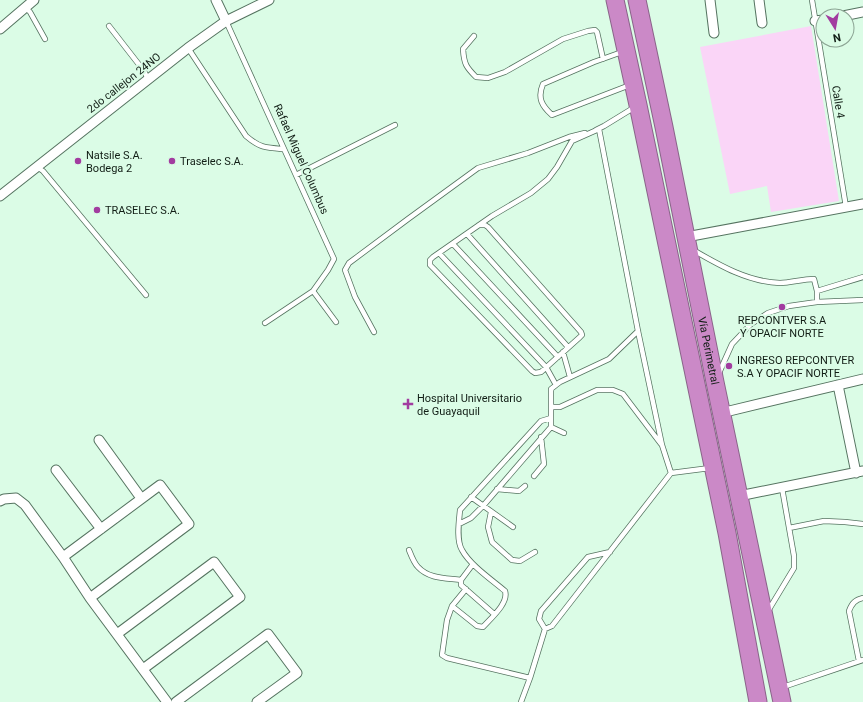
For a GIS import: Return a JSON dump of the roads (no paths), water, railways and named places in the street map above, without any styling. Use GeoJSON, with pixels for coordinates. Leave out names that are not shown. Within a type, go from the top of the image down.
{"type":"FeatureCollection","features":[{"type":"Feature","properties":{"kind":"highway","name":"Vía Perimetral"},"geometry":{"type":"LineString","coordinates":[[637,0],[781,695]]}},
{"type":"Feature","properties":{"kind":"highway","name":"Vía Perimetral"},"geometry":{"type":"LineString","coordinates":[[615,2],[638,105],[727,533],[758,702]]}},
{"type":"Feature","properties":{"kind":"street"},"geometry":{"type":"LineString","coordinates":[[0,29],[34,0]]}},
{"type":"Feature","properties":{"kind":"street","name":"Rafael Miguel Columbus"},"geometry":{"type":"LineString","coordinates":[[216,0],[226,22]]}},
{"type":"Feature","properties":{"kind":"street","name":"2do callejon 24NO"},"geometry":{"type":"LineString","coordinates":[[0,196],[188,48],[226,22],[269,0]]}},
{"type":"Feature","properties":{"kind":"street"},"geometry":{"type":"LineString","coordinates":[[710,0],[714,33]]}},
{"type":"Feature","properties":{"kind":"street"},"geometry":{"type":"LineString","coordinates":[[759,0],[762,23]]}},
{"type":"Feature","properties":{"kind":"street"},"geometry":{"type":"LineString","coordinates":[[687,242],[863,204]]}},
{"type":"Feature","properties":{"kind":"street"},"geometry":{"type":"LineString","coordinates":[[722,413],[863,379]]}},
{"type":"Feature","properties":{"kind":"street"},"geometry":{"type":"LineString","coordinates":[[739,496],[860,472],[838,385]]}},
{"type":"Feature","properties":{"kind":"street"},"geometry":{"type":"LineString","coordinates":[[99,440],[141,498]]}},
{"type":"Feature","properties":{"kind":"street"},"geometry":{"type":"LineString","coordinates":[[56,470],[101,529]]}},
{"type":"Feature","properties":{"kind":"street"},"geometry":{"type":"LineString","coordinates":[[63,557],[160,485],[189,524],[90,598]]}},
{"type":"Feature","properties":{"kind":"street"},"geometry":{"type":"LineString","coordinates":[[0,501],[4,499],[16,498],[25,505],[63,557],[90,598],[167,702]]}},
{"type":"Feature","properties":{"kind":"street"},"geometry":{"type":"LineString","coordinates":[[117,634],[214,562],[240,597],[142,669]]}},
{"type":"Feature","properties":{"kind":"street"},"geometry":{"type":"LineString","coordinates":[[176,702],[268,634],[297,673],[257,702]]}},
{"type":"Feature","properties":{"kind":"lane"},"geometry":{"type":"LineString","coordinates":[[25,7],[30,12],[45,39]]}},
{"type":"Feature","properties":{"kind":"lane","name":"Rafael Miguel Columbus"},"geometry":{"type":"LineString","coordinates":[[226,22],[334,259],[313,291]]}},
{"type":"Feature","properties":{"kind":"lane"},"geometry":{"type":"LineString","coordinates":[[109,26],[144,71],[148,79]]}},
{"type":"Feature","properties":{"kind":"lane"},"geometry":{"type":"LineString","coordinates":[[474,36],[463,50],[463,56],[466,68],[476,77],[488,78],[505,72],[563,39],[595,30],[597,32],[603,59]]}},
{"type":"Feature","properties":{"kind":"lane"},"geometry":{"type":"LineString","coordinates":[[188,48],[246,136],[254,143],[264,147],[283,149]]}},
{"type":"Feature","properties":{"kind":"lane","name":"Calle 4"},"geometry":{"type":"LineString","coordinates":[[823,48],[846,207]]}},
{"type":"Feature","properties":{"kind":"lane"},"geometry":{"type":"LineString","coordinates":[[626,50],[543,84],[540,90],[544,107],[552,115],[633,84]]}},
{"type":"Feature","properties":{"kind":"lane"},"geometry":{"type":"LineString","coordinates":[[480,225],[485,225],[488,227],[581,332],[582,335],[538,373],[532,371],[430,265],[430,260],[480,225],[531,193],[548,179],[557,167],[572,141],[598,129],[638,105]]}},
{"type":"Feature","properties":{"kind":"lane"},"geometry":{"type":"LineString","coordinates":[[296,175],[395,126]]}},
{"type":"Feature","properties":{"kind":"lane"},"geometry":{"type":"LineString","coordinates":[[598,129],[662,445],[671,473]]}},
{"type":"Feature","properties":{"kind":"lane"},"geometry":{"type":"LineString","coordinates":[[374,332],[355,297],[345,270],[350,263],[478,168],[598,129]]}},
{"type":"Feature","properties":{"kind":"lane"},"geometry":{"type":"LineString","coordinates":[[37,167],[43,171],[146,295]]}},
{"type":"Feature","properties":{"kind":"lane"},"geometry":{"type":"LineString","coordinates":[[467,234],[568,347]]}},
{"type":"Feature","properties":{"kind":"lane"},"geometry":{"type":"LineString","coordinates":[[687,242],[720,265],[741,275],[761,281],[779,282],[814,279],[817,291],[817,302]]}},
{"type":"Feature","properties":{"kind":"lane"},"geometry":{"type":"LineString","coordinates":[[453,244],[558,357]]}},
{"type":"Feature","properties":{"kind":"lane"},"geometry":{"type":"LineString","coordinates":[[439,254],[546,367],[556,385]]}},
{"type":"Feature","properties":{"kind":"lane"},"geometry":{"type":"LineString","coordinates":[[817,291],[863,277]]}},
{"type":"Feature","properties":{"kind":"lane"},"geometry":{"type":"LineString","coordinates":[[265,323],[313,291],[336,322]]}},
{"type":"Feature","properties":{"kind":"lane"},"geometry":{"type":"LineString","coordinates":[[715,382],[732,344],[751,324],[768,313],[789,306],[817,302],[863,300]]}},
{"type":"Feature","properties":{"kind":"lane"},"geometry":{"type":"LineString","coordinates":[[458,524],[471,518],[483,506],[551,427],[551,389],[570,377],[609,359],[638,331]]}},
{"type":"Feature","properties":{"kind":"lane"},"geometry":{"type":"LineString","coordinates":[[563,352],[570,377]]}},
{"type":"Feature","properties":{"kind":"lane"},"geometry":{"type":"LineString","coordinates":[[550,407],[560,407],[597,390],[613,390],[623,394],[662,445]]}},
{"type":"Feature","properties":{"kind":"lane"},"geometry":{"type":"LineString","coordinates":[[452,606],[477,626],[483,626],[504,603],[507,595],[505,591],[473,564],[462,549],[458,524],[460,510],[541,421],[551,418]]}},
{"type":"Feature","properties":{"kind":"lane"},"geometry":{"type":"LineString","coordinates":[[551,427],[564,433]]}},
{"type":"Feature","properties":{"kind":"lane"},"geometry":{"type":"LineString","coordinates":[[534,476],[544,464],[542,437]]}},
{"type":"Feature","properties":{"kind":"lane"},"geometry":{"type":"LineString","coordinates":[[521,702],[545,629],[552,626],[671,473],[713,467]]}},
{"type":"Feature","properties":{"kind":"lane"},"geometry":{"type":"LineString","coordinates":[[497,489],[519,491],[525,486]]}},
{"type":"Feature","properties":{"kind":"lane"},"geometry":{"type":"LineString","coordinates":[[764,617],[794,568],[794,556],[782,488]]}},
{"type":"Feature","properties":{"kind":"lane"},"geometry":{"type":"LineString","coordinates":[[471,497],[513,527]]}},
{"type":"Feature","properties":{"kind":"lane"},"geometry":{"type":"LineString","coordinates":[[491,512],[488,528],[492,542],[512,560],[520,561],[535,552]]}},
{"type":"Feature","properties":{"kind":"lane"},"geometry":{"type":"LineString","coordinates":[[789,528],[824,521],[863,524]]}},
{"type":"Feature","properties":{"kind":"lane"},"geometry":{"type":"LineString","coordinates":[[409,550],[418,567],[428,574],[438,578],[461,580]]}},
{"type":"Feature","properties":{"kind":"lane"},"geometry":{"type":"LineString","coordinates":[[545,629],[538,620],[541,611],[588,557],[610,552]]}},
{"type":"Feature","properties":{"kind":"lane"},"geometry":{"type":"LineString","coordinates":[[473,564],[461,580],[461,585],[494,614]]}},
{"type":"Feature","properties":{"kind":"lane"},"geometry":{"type":"LineString","coordinates":[[466,589],[452,606],[447,620],[442,655],[447,658],[530,678]]}},
{"type":"Feature","properties":{"kind":"lane"},"geometry":{"type":"LineString","coordinates":[[781,695],[861,661],[849,611],[852,604],[858,599],[863,598]]}},
{"type":"Feature","properties":{"kind":"place","name":"Natsile S.A. Bodega 2"},"geometry":{"type":"Point","coordinates":[78,161]}},
{"type":"Feature","properties":{"kind":"place","name":"Traselec S.A."},"geometry":{"type":"Point","coordinates":[172,161]}},
{"type":"Feature","properties":{"kind":"place","name":"TRASELEC S.A."},"geometry":{"type":"Point","coordinates":[97,210]}},
{"type":"Feature","properties":{"kind":"place","name":"REPCONTVER S.A Y OPACIF NORTE"},"geometry":{"type":"Point","coordinates":[782,307]}},
{"type":"Feature","properties":{"kind":"place","name":"INGRESO REPCONTVER S.A Y OPACIF NORTE"},"geometry":{"type":"Point","coordinates":[729,366]}},
{"type":"Feature","properties":{"kind":"place","name":"Hospital Universitario de Guayaquil"},"geometry":{"type":"Point","coordinates":[408,404]}}]}
